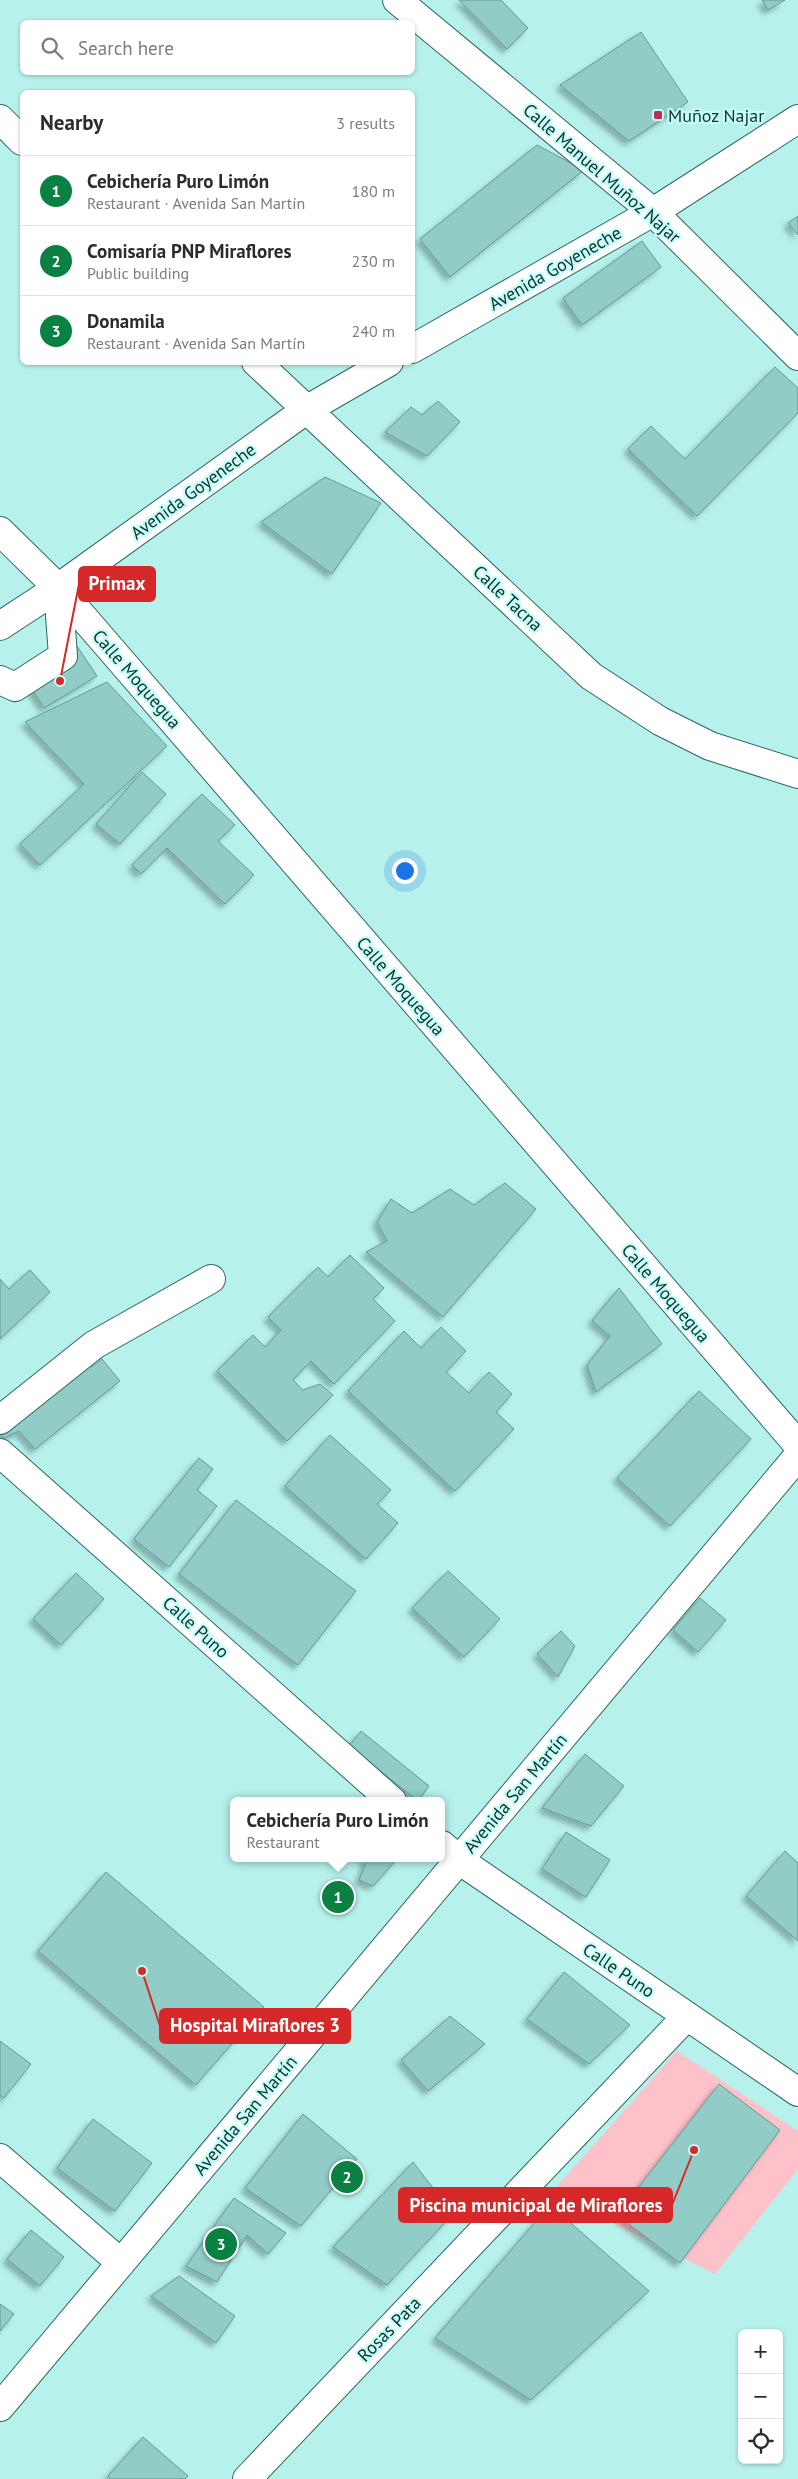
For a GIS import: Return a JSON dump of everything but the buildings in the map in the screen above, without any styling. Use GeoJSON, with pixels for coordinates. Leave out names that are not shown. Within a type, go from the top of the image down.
{"type":"FeatureCollection","features":[{"type":"Feature","properties":{"kind":"street","name":"Calle Manuel Muñoz Najar"},"geometry":{"type":"LineString","coordinates":[[397,0],[653,212],[798,356]]}},
{"type":"Feature","properties":{"kind":"street"},"geometry":{"type":"LineString","coordinates":[[0,119],[20,139]]}},
{"type":"Feature","properties":{"kind":"street","name":"Avenida Goyeneche"},"geometry":{"type":"LineString","coordinates":[[415,347],[653,212],[798,119]]}},
{"type":"Feature","properties":{"kind":"street","name":"Calle Tacna"},"geometry":{"type":"LineString","coordinates":[[259,365],[591,676],[660,720],[710,746],[798,774]]}},
{"type":"Feature","properties":{"kind":"street","name":"Avenida Goyeneche"},"geometry":{"type":"LineString","coordinates":[[0,626],[58,588],[306,410],[384,365]]}},
{"type":"Feature","properties":{"kind":"street","name":"Calle Moquegua"},"geometry":{"type":"LineString","coordinates":[[0,531],[58,588],[798,1446]]}},
{"type":"Feature","properties":{"kind":"street"},"geometry":{"type":"LineString","coordinates":[[0,680],[14,687],[63,656],[58,588]]}},
{"type":"Feature","properties":{"kind":"street"},"geometry":{"type":"LineString","coordinates":[[0,1420],[94,1345],[211,1279]]}},
{"type":"Feature","properties":{"kind":"street","name":"Calle Puno"},"geometry":{"type":"LineString","coordinates":[[0,1454],[387,1797]]}},
{"type":"Feature","properties":{"kind":"street","name":"Avenida San Martín"},"geometry":{"type":"LineString","coordinates":[[450,1852],[798,1456]]}},
{"type":"Feature","properties":{"kind":"street","name":"Calle Puno"},"geometry":{"type":"LineString","coordinates":[[450,1852],[798,2092]]}},
{"type":"Feature","properties":{"kind":"street","name":"Avenida San Martín"},"geometry":{"type":"LineString","coordinates":[[0,2407],[121,2263],[442,1862]]}},
{"type":"Feature","properties":{"kind":"street","name":"Rosas Pata"},"geometry":{"type":"LineString","coordinates":[[258,2475],[531,2180],[687,2016]]}},
{"type":"Feature","properties":{"kind":"street"},"geometry":{"type":"LineString","coordinates":[[0,2158],[121,2263]]}},
{"type":"Feature","properties":{"kind":"shaded area"},"geometry":{"type":"Polygon","coordinates":[[[677,2051],[798,2131],[798,2169],[715,2274],[552,2192],[677,2051]]]}},
{"type":"Feature","properties":{"kind":"place","name":"Muñoz Najar"},"geometry":{"type":"Point","coordinates":[658,115]}},
{"type":"Feature","properties":{"kind":"place","name":"Primax"},"geometry":{"type":"Point","coordinates":[60,681]}},
{"type":"Feature","properties":{"kind":"place","name":"Cebichería Puro Limón"},"geometry":{"type":"Point","coordinates":[338,1897]}},
{"type":"Feature","properties":{"kind":"place","name":"Hospital Miraflores 3"},"geometry":{"type":"Point","coordinates":[142,1971]}},
{"type":"Feature","properties":{"kind":"place","name":"Piscina municipal de Miraflores"},"geometry":{"type":"Point","coordinates":[694,2150]}},
{"type":"Feature","properties":{"kind":"place","name":"Comisaría PNP Miraflores"},"geometry":{"type":"Point","coordinates":[347,2177]}},
{"type":"Feature","properties":{"kind":"place","name":"Donamila"},"geometry":{"type":"Point","coordinates":[221,2244]}}]}
